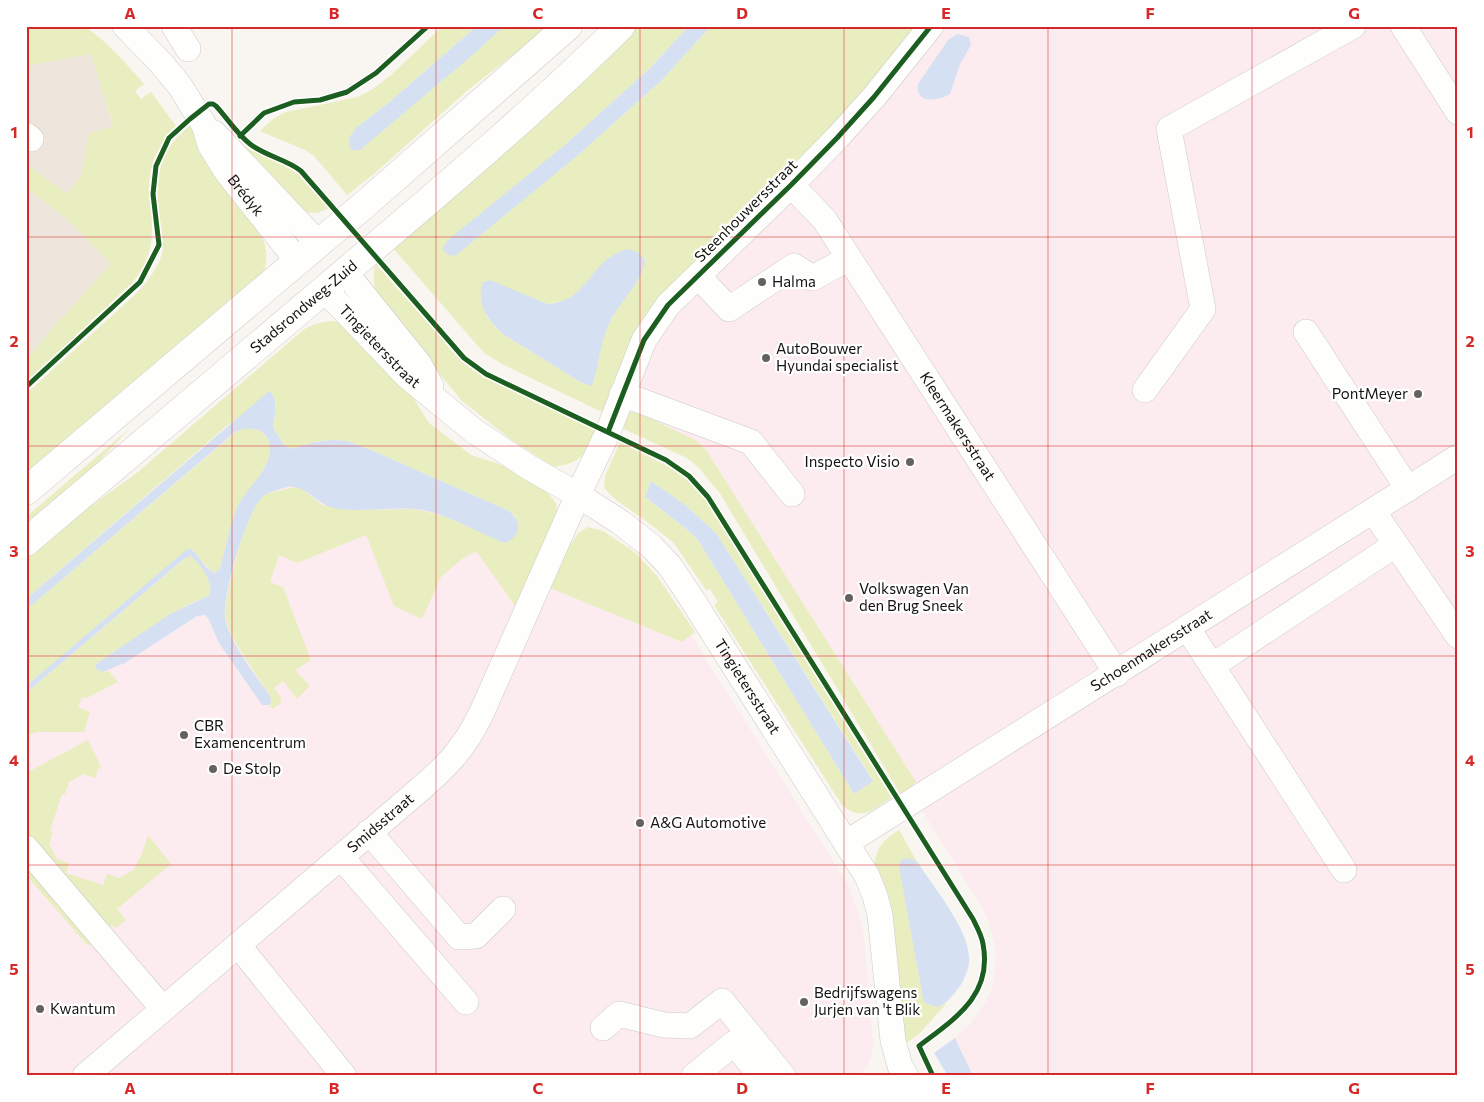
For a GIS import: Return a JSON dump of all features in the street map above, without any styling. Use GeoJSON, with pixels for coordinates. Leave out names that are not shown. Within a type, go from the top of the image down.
{"type":"FeatureCollection","features":[{"type":"Feature","properties":{"kind":"main road"},"geometry":{"type":"LineString","coordinates":[[26,491],[318,243],[568,26]]}},
{"type":"Feature","properties":{"kind":"main road","name":"Stadsrondweg-Zuid"},"geometry":{"type":"LineString","coordinates":[[26,542],[512,128],[621,26]]}},
{"type":"Feature","properties":{"kind":"main road"},"geometry":{"type":"LineString","coordinates":[[318,243],[345,272]]}},
{"type":"Feature","properties":{"kind":"main road"},"geometry":{"type":"LineString","coordinates":[[297,260],[324,289]]}},
{"type":"Feature","properties":{"kind":"street","name":"Brédyk"},"geometry":{"type":"LineString","coordinates":[[132,33],[161,26]]}},
{"type":"Feature","properties":{"kind":"street"},"geometry":{"type":"LineString","coordinates":[[174,26],[188,49]]}},
{"type":"Feature","properties":{"kind":"street","name":"Steenhouwersstraat"},"geometry":{"type":"LineString","coordinates":[[578,495],[608,432],[644,340],[668,305],[837,138],[868,104],[931,26]]}},
{"type":"Feature","properties":{"kind":"street"},"geometry":{"type":"LineString","coordinates":[[1145,390],[1203,309],[1170,129],[1353,26]]}},
{"type":"Feature","properties":{"kind":"street"},"geometry":{"type":"LineString","coordinates":[[1403,26],[1458,112]]}},
{"type":"Feature","properties":{"kind":"street","name":"Brédyk"},"geometry":{"type":"LineString","coordinates":[[132,33],[180,86],[204,125],[210,144],[226,171],[297,260]]}},
{"type":"Feature","properties":{"kind":"street","name":"Brédyk"},"geometry":{"type":"LineString","coordinates":[[204,125],[220,138],[318,243]]}},
{"type":"Feature","properties":{"kind":"street","name":"Kleermakersstraat"},"geometry":{"type":"LineString","coordinates":[[791,185],[824,220],[1117,674]]}},
{"type":"Feature","properties":{"kind":"street"},"geometry":{"type":"LineString","coordinates":[[698,276],[729,308],[794,266],[813,278],[849,258]]}},
{"type":"Feature","properties":{"kind":"street","name":"Tingietersstraat"},"geometry":{"type":"LineString","coordinates":[[345,272],[419,364],[437,400]]}},
{"type":"Feature","properties":{"kind":"street","name":"Tingietersstraat"},"geometry":{"type":"LineString","coordinates":[[324,289],[407,376],[474,430],[530,468],[578,495],[620,522],[651,546],[669,565],[867,876],[880,915],[896,1073]]}},
{"type":"Feature","properties":{"kind":"street"},"geometry":{"type":"LineString","coordinates":[[1306,332],[1408,488]]}},
{"type":"Feature","properties":{"kind":"street"},"geometry":{"type":"LineString","coordinates":[[622,394],[751,442],[792,494]]}},
{"type":"Feature","properties":{"kind":"street","name":"Schoenmakersstraat"},"geometry":{"type":"LineString","coordinates":[[846,844],[1458,457]]}},
{"type":"Feature","properties":{"kind":"street","name":"Smidsstraat"},"geometry":{"type":"LineString","coordinates":[[84,1076],[448,765],[472,732],[578,495]]}},
{"type":"Feature","properties":{"kind":"street"},"geometry":{"type":"LineString","coordinates":[[1373,511],[1458,636]]}},
{"type":"Feature","properties":{"kind":"street"},"geometry":{"type":"LineString","coordinates":[[1212,666],[1396,545]]}},
{"type":"Feature","properties":{"kind":"street"},"geometry":{"type":"LineString","coordinates":[[1188,629],[1344,870]]}},
{"type":"Feature","properties":{"kind":"street"},"geometry":{"type":"LineString","coordinates":[[370,832],[459,937],[476,936],[504,909]]}},
{"type":"Feature","properties":{"kind":"street"},"geometry":{"type":"LineString","coordinates":[[26,848],[163,1009]]}},
{"type":"Feature","properties":{"kind":"street"},"geometry":{"type":"LineString","coordinates":[[341,857],[466,1002]]}},
{"type":"Feature","properties":{"kind":"street"},"geometry":{"type":"LineString","coordinates":[[238,944],[344,1076]]}},
{"type":"Feature","properties":{"kind":"street"},"geometry":{"type":"LineString","coordinates":[[603,1028],[619,1014],[664,1025],[690,1026],[722,1001],[783,1076]]}},
{"type":"Feature","properties":{"kind":"street"},"geometry":{"type":"LineString","coordinates":[[694,1076],[734,1043],[761,1076]]}},
{"type":"Feature","properties":{"kind":"shaded area"},"geometry":{"type":"Polygon","coordinates":[[[836,26],[1458,26],[1458,1076],[964,1076],[947,1045],[972,1022],[987,1000],[992,987],[996,960],[995,946],[988,920],[982,907],[710,469],[593,405],[836,26]]]}},
{"type":"Feature","properties":{"kind":"shaded area"},"geometry":{"type":"Polygon","coordinates":[[[91,53],[113,127],[89,135],[82,174],[67,195],[26,164],[26,66],[91,53]]]}},
{"type":"Feature","properties":{"kind":"shaded area"},"geometry":{"type":"Polygon","coordinates":[[[26,188],[66,218],[111,264],[49,332],[26,361],[26,188]]]}},
{"type":"Feature","properties":{"kind":"shaded area"},"geometry":{"type":"Polygon","coordinates":[[[237,423],[512,510],[591,550],[687,629],[850,888],[863,928],[873,1042],[872,1055],[867,1067],[857,1076],[26,1076],[26,604],[237,423]]]}},
{"type":"Feature","properties":{"kind":"green space"},"geometry":{"type":"Polygon","coordinates":[[[33,26],[80,26],[95,34],[114,51],[144,84],[135,91],[141,99],[151,92],[176,126],[161,145],[152,167],[149,189],[152,234],[148,256],[141,270],[132,283],[26,383],[26,361],[49,332],[111,264],[66,218],[26,188],[26,164],[67,194],[82,174],[89,134],[113,126],[91,54],[26,66],[26,30],[33,26]]]}},
{"type":"Feature","properties":{"kind":"green space"},"geometry":{"type":"Polygon","coordinates":[[[443,26],[477,26],[387,104],[357,127],[435,87],[504,26],[550,26],[468,90],[375,173],[347,195],[314,156],[305,150],[260,131],[273,119],[286,112],[358,97],[373,89],[392,74],[443,26]]]}},
{"type":"Feature","properties":{"kind":"green space"},"geometry":{"type":"Polygon","coordinates":[[[637,26],[689,26],[650,68],[566,144],[577,156],[662,80],[711,26],[918,26],[841,120],[718,242],[604,413],[502,364],[484,353],[392,247],[637,26]],[[604,262],[579,292],[568,300],[547,304],[537,300],[486,316],[506,336],[582,383],[614,315],[604,262]]]}},
{"type":"Feature","properties":{"kind":"green space"},"geometry":{"type":"Polygon","coordinates":[[[192,124],[264,242],[266,260],[265,270],[261,279],[26,481],[26,394],[140,290],[155,270],[163,249],[158,208],[158,180],[161,168],[171,145],[192,124]]]}},
{"type":"Feature","properties":{"kind":"green space"},"geometry":{"type":"Polygon","coordinates":[[[231,135],[248,148],[288,167],[303,177],[330,208],[317,213],[302,212],[231,135]]]}},
{"type":"Feature","properties":{"kind":"green space"},"geometry":{"type":"Polygon","coordinates":[[[376,264],[461,361],[483,377],[597,431],[585,452],[571,463],[554,467],[512,440],[462,401],[380,302],[375,288],[376,264]]]}},
{"type":"Feature","properties":{"kind":"green space"},"geometry":{"type":"Polygon","coordinates":[[[333,321],[344,324],[404,383],[429,423],[471,455],[502,465],[547,492],[556,503],[558,516],[518,610],[476,551],[462,559],[441,577],[422,619],[394,606],[366,535],[297,563],[279,555],[270,582],[283,587],[311,660],[295,670],[310,686],[297,699],[283,681],[274,688],[282,702],[273,709],[269,705],[271,702],[270,696],[238,647],[225,617],[226,601],[245,526],[258,501],[265,494],[295,487],[302,489],[322,505],[354,510],[414,509],[448,517],[505,543],[516,517],[509,511],[347,441],[315,442],[291,449],[284,445],[273,428],[276,401],[229,424],[26,599],[26,556],[48,537],[138,472],[302,331],[317,324],[333,321]]]}},
{"type":"Feature","properties":{"kind":"green space"},"geometry":{"type":"Polygon","coordinates":[[[626,412],[637,412],[697,441],[706,450],[916,782],[901,795],[719,492],[698,467],[687,458],[624,429],[626,412]]]}},
{"type":"Feature","properties":{"kind":"green space"},"geometry":{"type":"Polygon","coordinates":[[[244,428],[255,429],[265,435],[270,444],[270,453],[267,463],[237,510],[229,532],[220,569],[215,573],[212,572],[191,549],[26,686],[26,610],[236,432],[244,428]]]}},
{"type":"Feature","properties":{"kind":"green space"},"geometry":{"type":"Polygon","coordinates":[[[129,429],[49,515],[26,537],[26,517],[129,429]]]}},
{"type":"Feature","properties":{"kind":"green space"},"geometry":{"type":"Polygon","coordinates":[[[620,442],[673,469],[703,496],[892,798],[868,812],[862,813],[856,813],[842,805],[714,605],[718,602],[710,589],[706,590],[673,542],[616,500],[604,488],[605,476],[620,442]],[[646,498],[698,540],[854,794],[873,780],[716,533],[685,505],[646,498]]]}},
{"type":"Feature","properties":{"kind":"green space"},"geometry":{"type":"Polygon","coordinates":[[[588,527],[603,531],[636,553],[657,576],[695,632],[682,642],[550,588],[566,541],[572,543],[578,533],[588,527]]]}},
{"type":"Feature","properties":{"kind":"green space"},"geometry":{"type":"Polygon","coordinates":[[[188,556],[197,561],[205,572],[210,584],[210,595],[187,605],[96,664],[102,672],[109,671],[118,682],[87,698],[82,697],[78,707],[90,712],[84,732],[36,732],[26,737],[26,693],[188,556]]]}},
{"type":"Feature","properties":{"kind":"green space"},"geometry":{"type":"Polygon","coordinates":[[[88,740],[102,769],[99,768],[95,778],[84,774],[69,782],[65,794],[62,794],[50,831],[53,832],[49,844],[57,859],[69,863],[66,873],[103,885],[107,874],[119,878],[134,870],[148,835],[171,864],[117,909],[126,920],[116,928],[112,925],[88,946],[26,875],[26,773],[88,740]]]}},
{"type":"Feature","properties":{"kind":"green space"},"geometry":{"type":"Polygon","coordinates":[[[899,830],[918,863],[912,859],[938,1007],[947,1003],[919,1034],[906,1043],[889,906],[883,881],[874,865],[882,844],[888,837],[899,830]]]}},
{"type":"Feature","properties":{"kind":"water"},"geometry":{"type":"Polygon","coordinates":[[[477,26],[504,26],[475,53],[360,150],[352,150],[349,145],[350,136],[357,127],[387,104],[477,26]]]}},
{"type":"Feature","properties":{"kind":"water"},"geometry":{"type":"Polygon","coordinates":[[[689,26],[711,26],[662,80],[577,156],[455,256],[443,251],[443,247],[448,240],[566,144],[650,68],[689,26]]]}},
{"type":"Feature","properties":{"kind":"water"},"geometry":{"type":"Polygon","coordinates":[[[958,34],[969,37],[971,45],[960,64],[950,94],[928,100],[920,95],[918,84],[948,40],[958,34]]]}},
{"type":"Feature","properties":{"kind":"water"},"geometry":{"type":"Polygon","coordinates":[[[627,249],[638,252],[645,260],[641,275],[609,324],[592,386],[582,383],[506,336],[489,319],[482,305],[481,290],[483,282],[490,280],[547,304],[566,300],[579,290],[605,261],[627,249]]]}},
{"type":"Feature","properties":{"kind":"water"},"geometry":{"type":"Polygon","coordinates":[[[269,391],[275,403],[273,428],[284,445],[291,449],[315,442],[331,440],[347,441],[371,450],[509,511],[518,524],[515,537],[505,543],[449,518],[426,511],[414,509],[364,510],[334,508],[294,487],[273,491],[266,494],[251,515],[237,552],[225,607],[225,618],[232,638],[270,696],[271,702],[269,705],[262,705],[219,643],[205,615],[197,616],[125,663],[102,672],[95,668],[96,664],[170,614],[210,595],[208,579],[198,563],[190,556],[185,558],[26,693],[26,686],[186,550],[191,549],[211,571],[215,573],[220,569],[236,510],[244,495],[265,467],[270,451],[268,438],[254,429],[235,432],[26,610],[26,599],[269,391]]]}},
{"type":"Feature","properties":{"kind":"water"},"geometry":{"type":"Polygon","coordinates":[[[651,481],[685,505],[716,533],[873,781],[854,794],[698,540],[645,497],[651,481]]]}},
{"type":"Feature","properties":{"kind":"water"},"geometry":{"type":"Polygon","coordinates":[[[906,858],[918,863],[957,921],[967,946],[969,965],[964,979],[950,998],[938,1007],[925,1003],[923,998],[899,867],[901,860],[906,858]]]}},
{"type":"Feature","properties":{"kind":"water"},"geometry":{"type":"Polygon","coordinates":[[[955,1038],[973,1076],[948,1076],[934,1053],[955,1038]]]}},
{"type":"Feature","properties":{"kind":"cycle path"},"geometry":{"type":"LineString","coordinates":[[240,136],[264,113],[294,102],[320,100],[347,92],[376,73],[428,26]]}},
{"type":"Feature","properties":{"kind":"cycle path"},"geometry":{"type":"LineString","coordinates":[[608,432],[644,340],[668,305],[837,138],[874,97],[931,26]]}},
{"type":"Feature","properties":{"kind":"cycle path"},"geometry":{"type":"LineString","coordinates":[[26,387],[140,282],[159,245],[153,194],[156,166],[169,138],[209,104],[216,106],[236,131],[250,144],[301,171],[464,358],[486,374],[666,460],[689,476],[708,497],[973,919],[980,935],[985,962],[982,978],[976,992],[957,1016],[919,1046],[933,1076]]}},
{"type":"Feature","properties":{"kind":"place","name":"Halma"},"geometry":{"type":"Point","coordinates":[762,282]}},
{"type":"Feature","properties":{"kind":"place","name":"AutoBouwer Hyundai specialist"},"geometry":{"type":"Point","coordinates":[766,358]}},
{"type":"Feature","properties":{"kind":"place","name":"PontMeyer"},"geometry":{"type":"Point","coordinates":[1418,394]}},
{"type":"Feature","properties":{"kind":"place","name":"Inspecto Visio"},"geometry":{"type":"Point","coordinates":[910,462]}},
{"type":"Feature","properties":{"kind":"place","name":"Volkswagen Van den Brug Sneek"},"geometry":{"type":"Point","coordinates":[849,598]}},
{"type":"Feature","properties":{"kind":"place","name":"CBR Examencentrum"},"geometry":{"type":"Point","coordinates":[184,735]}},
{"type":"Feature","properties":{"kind":"place","name":"De Stolp"},"geometry":{"type":"Point","coordinates":[213,769]}},
{"type":"Feature","properties":{"kind":"place","name":"A&G Automotive"},"geometry":{"type":"Point","coordinates":[640,823]}},
{"type":"Feature","properties":{"kind":"place","name":"Bedrijfswagens Jurjen van 't Blik"},"geometry":{"type":"Point","coordinates":[804,1002]}},
{"type":"Feature","properties":{"kind":"place","name":"Kwantum"},"geometry":{"type":"Point","coordinates":[40,1009]}}]}
